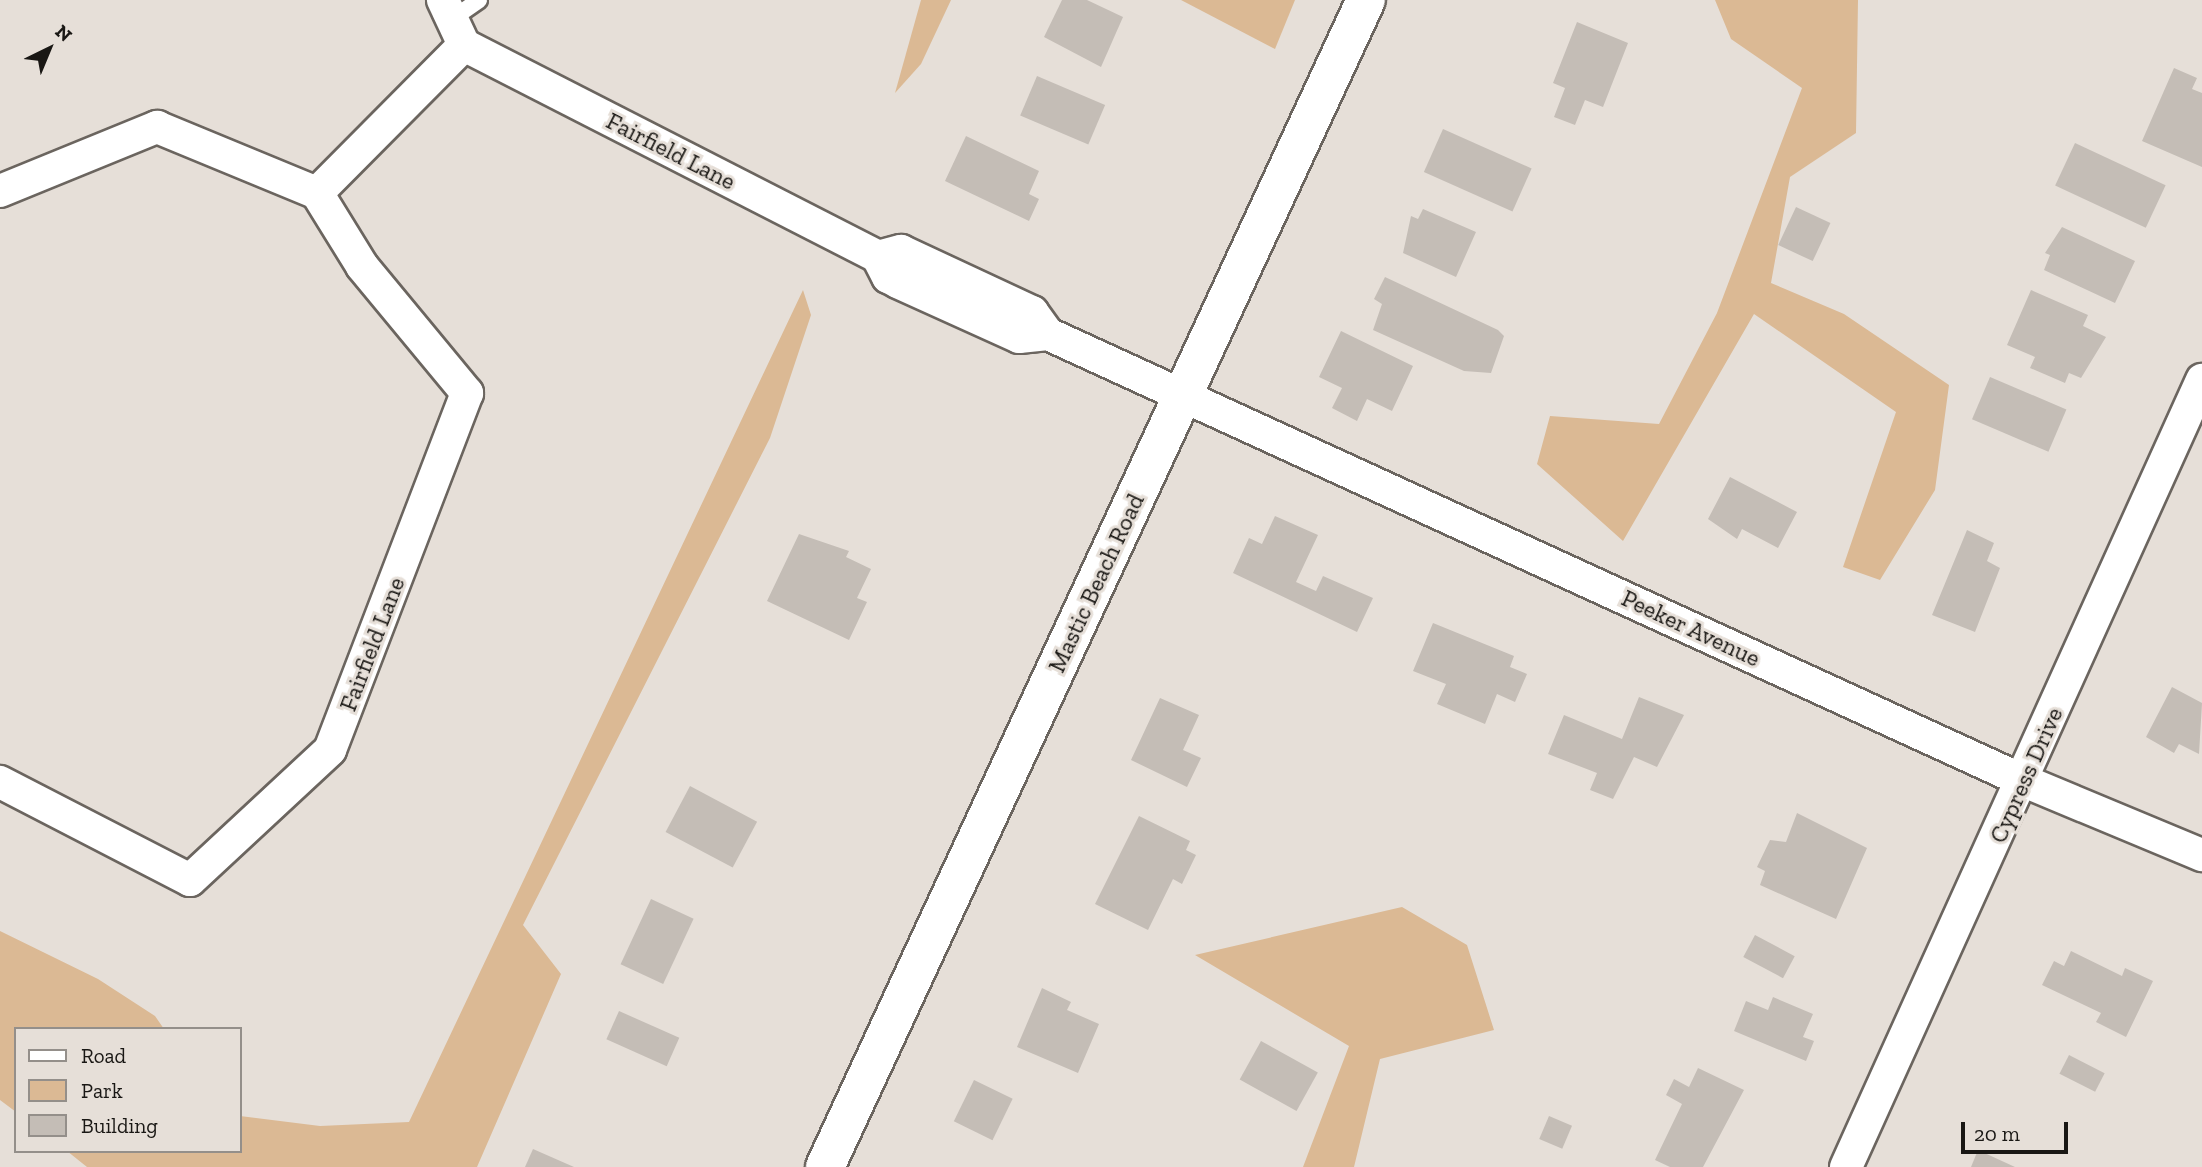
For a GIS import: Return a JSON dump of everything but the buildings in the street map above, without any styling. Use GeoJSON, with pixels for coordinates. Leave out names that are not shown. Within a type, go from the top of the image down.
{"type":"FeatureCollection","features":[{"type":"Feature","properties":{"kind":"street","name":"Mastic Beach Road"},"geometry":{"type":"LineString","coordinates":[[825,1167],[1366,0]]}},
{"type":"Feature","properties":{"kind":"street"},"geometry":{"type":"LineString","coordinates":[[0,191],[157,127],[317,193],[453,21]]}},
{"type":"Feature","properties":{"kind":"street","name":"Fairfield Lane"},"geometry":{"type":"LineString","coordinates":[[453,21],[878,257],[901,251],[1032,312],[1048,334],[1183,395]]}},
{"type":"Feature","properties":{"kind":"street","name":"Fairfield Lane"},"geometry":{"type":"LineString","coordinates":[[0,782],[190,880],[330,750],[467,393],[362,266],[317,193]]}},
{"type":"Feature","properties":{"kind":"street","name":"Cypress Drive"},"geometry":{"type":"LineString","coordinates":[[1846,1167],[2024,781],[2202,380]]}},
{"type":"Feature","properties":{"kind":"street","name":"Peeker Avenue"},"geometry":{"type":"LineString","coordinates":[[1183,395],[2024,781],[2202,855]]}},
{"type":"Feature","properties":{"kind":"lane"},"geometry":{"type":"LineString","coordinates":[[453,21],[479,0]]}},
{"type":"Feature","properties":{"kind":"green space"},"geometry":{"type":"Polygon","coordinates":[[[921,0],[951,0],[921,64],[895,93],[921,0]]]}},
{"type":"Feature","properties":{"kind":"green space"},"geometry":{"type":"Polygon","coordinates":[[[1181,0],[1295,0],[1275,49],[1181,0]]]}},
{"type":"Feature","properties":{"kind":"green space"},"geometry":{"type":"Polygon","coordinates":[[[1715,0],[1858,0],[1856,133],[1790,177],[1771,283],[1844,314],[1949,385],[1935,490],[1880,580],[1843,567],[1896,412],[1754,314],[1623,541],[1537,464],[1550,416],[1659,424],[1717,313],[1802,88],[1731,39],[1715,0]]]}},
{"type":"Feature","properties":{"kind":"green space"},"geometry":{"type":"Polygon","coordinates":[[[803,290],[811,315],[770,438],[523,925],[561,974],[477,1167],[87,1167],[70,1153],[242,1153],[242,1116],[320,1126],[409,1122],[803,290]]]}},
{"type":"Feature","properties":{"kind":"green space"},"geometry":{"type":"Polygon","coordinates":[[[1402,907],[1467,945],[1494,1030],[1380,1059],[1354,1167],[1303,1167],[1349,1046],[1195,955],[1402,907]]]}},
{"type":"Feature","properties":{"kind":"green space"},"geometry":{"type":"Polygon","coordinates":[[[0,931],[98,979],[155,1016],[163,1027],[14,1027],[14,1110],[0,1100],[0,931]]]}}]}
